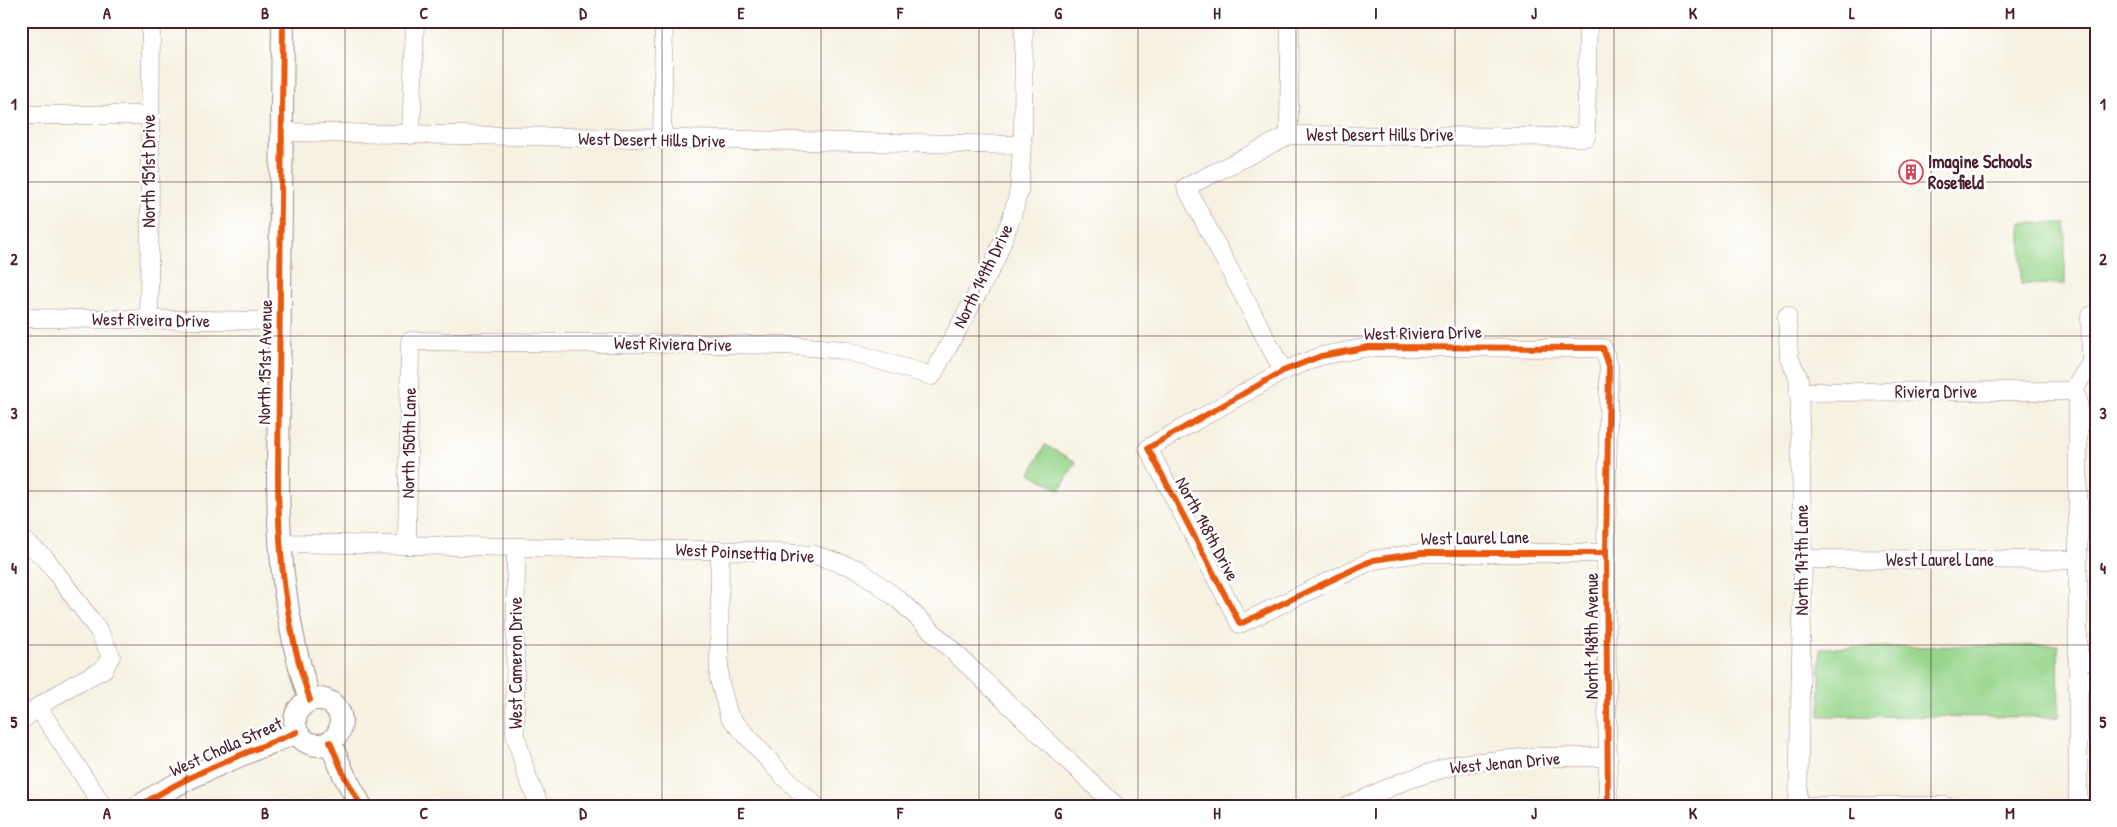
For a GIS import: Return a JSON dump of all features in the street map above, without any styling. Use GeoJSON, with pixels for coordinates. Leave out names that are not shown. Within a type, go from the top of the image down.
{"type":"FeatureCollection","features":[{"type":"Feature","properties":{"kind":"street","name":"North 151st Drive"},"geometry":{"type":"LineString","coordinates":[[149,320],[151,21]]}},
{"type":"Feature","properties":{"kind":"street","name":"North 151st Avenue"},"geometry":{"type":"LineString","coordinates":[[284,21],[279,543],[290,622],[300,672],[310,700]]}},
{"type":"Feature","properties":{"kind":"street"},"geometry":{"type":"LineString","coordinates":[[411,135],[415,21]]}},
{"type":"Feature","properties":{"kind":"street"},"geometry":{"type":"LineString","coordinates":[[662,140],[664,21]]}},
{"type":"Feature","properties":{"kind":"street","name":"North 149th Drive"},"geometry":{"type":"LineString","coordinates":[[932,376],[994,263],[1011,219],[1019,191],[1023,145],[1024,21]]}},
{"type":"Feature","properties":{"kind":"street"},"geometry":{"type":"LineString","coordinates":[[1289,135],[1290,21]]}},
{"type":"Feature","properties":{"kind":"street","name":"West Desert Hills Drive"},"geometry":{"type":"LineString","coordinates":[[1283,371],[1186,187],[1289,135],[1586,137],[1588,21]]}},
{"type":"Feature","properties":{"kind":"street"},"geometry":{"type":"LineString","coordinates":[[21,115],[150,115]]}},
{"type":"Feature","properties":{"kind":"street","name":"West Desert Hills Drive"},"geometry":{"type":"LineString","coordinates":[[282,132],[1023,145]]}},
{"type":"Feature","properties":{"kind":"street","name":"North 147th Lane"},"geometry":{"type":"LineString","coordinates":[[1787,316],[1788,357],[1798,379],[1803,560],[1798,806]]}},
{"type":"Feature","properties":{"kind":"street"},"geometry":{"type":"LineString","coordinates":[[2078,806],[2078,398],[2073,391],[2091,362],[2090,316]]}},
{"type":"Feature","properties":{"kind":"street","name":"West Riveira Drive"},"geometry":{"type":"LineString","coordinates":[[21,318],[280,321]]}},
{"type":"Feature","properties":{"kind":"street","name":"West Riviera Drive"},"geometry":{"type":"LineString","coordinates":[[410,341],[784,345],[844,350],[932,376]]}},
{"type":"Feature","properties":{"kind":"street","name":"North 150th Lane"},"geometry":{"type":"LineString","coordinates":[[408,545],[410,341]]}},
{"type":"Feature","properties":{"kind":"street","name":"West Riviera Drive"},"geometry":{"type":"LineString","coordinates":[[1148,448],[1283,371],[1321,356],[1368,347],[1603,348]]}},
{"type":"Feature","properties":{"kind":"street","name":"Norht 148th Avenue"},"geometry":{"type":"LineString","coordinates":[[1603,348],[1609,366],[1606,553],[1608,806]]}},
{"type":"Feature","properties":{"kind":"street","name":"Riviera Drive"},"geometry":{"type":"LineString","coordinates":[[1798,392],[2073,391]]}},
{"type":"Feature","properties":{"kind":"street","name":"North 148th Drive"},"geometry":{"type":"LineString","coordinates":[[1148,448],[1240,624]]}},
{"type":"Feature","properties":{"kind":"street"},"geometry":{"type":"LineString","coordinates":[[21,538],[46,559],[99,631],[111,656],[104,669],[38,707],[21,721]]}},
{"type":"Feature","properties":{"kind":"street","name":"West Poinsettia Drive"},"geometry":{"type":"LineString","coordinates":[[279,543],[720,550],[815,555],[858,569],[899,600],[1116,806]]}},
{"type":"Feature","properties":{"kind":"street","name":"West Cameron Drive"},"geometry":{"type":"LineString","coordinates":[[516,547],[515,733],[527,776],[540,806]]}},
{"type":"Feature","properties":{"kind":"street"},"geometry":{"type":"LineString","coordinates":[[720,550],[719,680],[729,716],[783,776],[816,806]]}},
{"type":"Feature","properties":{"kind":"street","name":"West Laurel Lane"},"geometry":{"type":"LineString","coordinates":[[1240,624],[1374,560],[1421,553],[1606,553]]}},
{"type":"Feature","properties":{"kind":"street","name":"West Laurel Lane"},"geometry":{"type":"LineString","coordinates":[[1803,560],[2077,560]]}},
{"type":"Feature","properties":{"kind":"street"},"geometry":{"type":"LineString","coordinates":[[2078,661],[2096,661]]}},
{"type":"Feature","properties":{"kind":"street"},"geometry":{"type":"LineString","coordinates":[[2077,680],[2096,680]]}},
{"type":"Feature","properties":{"kind":"street"},"geometry":{"type":"LineString","coordinates":[[310,700],[325,700],[338,708],[342,723],[336,737],[323,745],[308,743],[298,732],[295,717],[298,710],[310,700]]}},
{"type":"Feature","properties":{"kind":"street"},"geometry":{"type":"LineString","coordinates":[[38,707],[103,806]]}},
{"type":"Feature","properties":{"kind":"street","name":"West Cholla Street"},"geometry":{"type":"LineString","coordinates":[[140,806],[162,792],[211,769],[298,732]]}},
{"type":"Feature","properties":{"kind":"street"},"geometry":{"type":"LineString","coordinates":[[330,742],[344,775],[361,806]]}},
{"type":"Feature","properties":{"kind":"street","name":"West Jenan Drive"},"geometry":{"type":"LineString","coordinates":[[1348,806],[1404,781],[1458,764],[1532,757],[1608,758]]}},
{"type":"Feature","properties":{"kind":"street"},"geometry":{"type":"LineString","coordinates":[[1798,806],[1946,806]]}},
{"type":"Feature","properties":{"kind":"green space"},"geometry":{"type":"Polygon","coordinates":[[[2021,223],[2065,223],[2065,284],[2021,284],[2021,223]]]}},
{"type":"Feature","properties":{"kind":"green space"},"geometry":{"type":"Polygon","coordinates":[[[1045,445],[1076,462],[1060,490],[1030,473],[1045,445]]]}},
{"type":"Feature","properties":{"kind":"green space"},"geometry":{"type":"Polygon","coordinates":[[[2058,645],[2059,717],[1820,716],[1820,648],[2058,645]]]}},
{"type":"Feature","properties":{"kind":"cycle path"},"geometry":{"type":"LineString","coordinates":[[283,21],[279,530],[285,588],[294,645],[310,700]]}},
{"type":"Feature","properties":{"kind":"cycle path"},"geometry":{"type":"LineString","coordinates":[[1606,553],[1421,553],[1373,560],[1240,624],[1148,448],[1283,371],[1321,356],[1369,347],[1603,348],[1609,366],[1606,553],[1608,806]]}},
{"type":"Feature","properties":{"kind":"cycle path"},"geometry":{"type":"LineString","coordinates":[[140,806],[197,774],[297,732]]}},
{"type":"Feature","properties":{"kind":"cycle path"},"geometry":{"type":"LineString","coordinates":[[330,742],[344,775],[361,806]]}},
{"type":"Feature","properties":{"kind":"place","name":"Imagine Schools Rosefield"},"geometry":{"type":"Point","coordinates":[1911,172]}}]}
